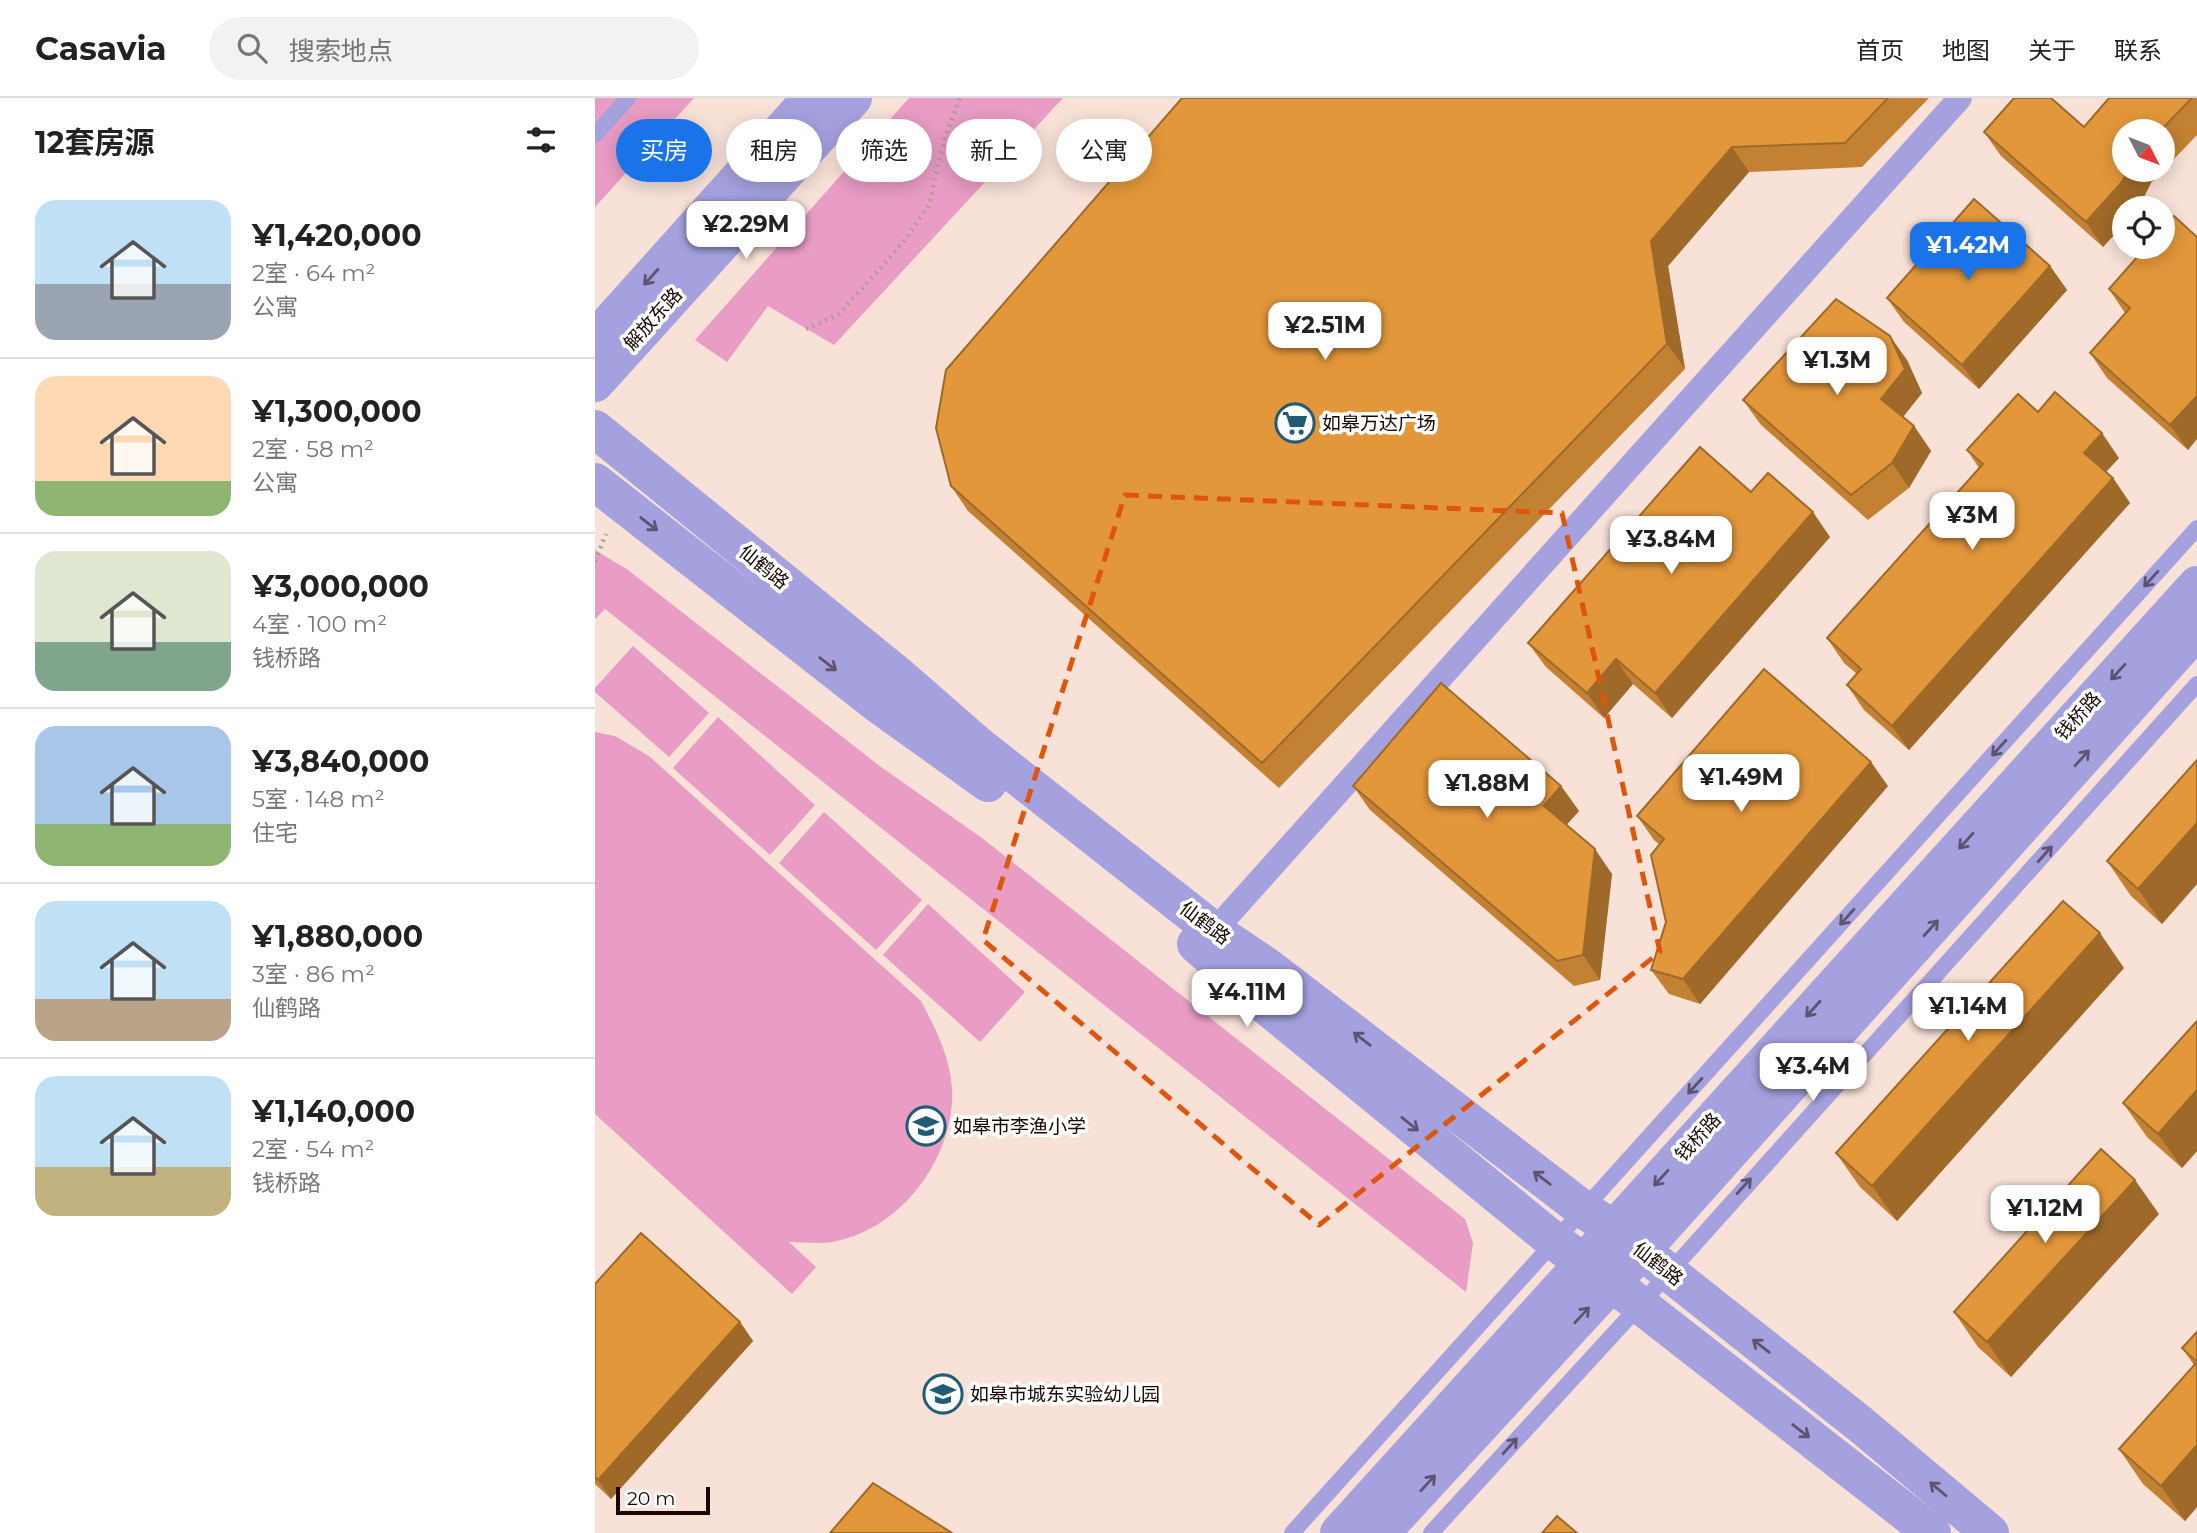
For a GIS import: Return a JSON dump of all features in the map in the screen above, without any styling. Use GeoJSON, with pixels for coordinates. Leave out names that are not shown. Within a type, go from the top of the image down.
{"type":"FeatureCollection","features":[{"type":"Feature","properties":{"kind":"street","name":"解放东路"},"geometry":{"type":"LineString","coordinates":[[595,339],[811,98]]}},
{"type":"Feature","properties":{"kind":"street","name":"解放东路"},"geometry":{"type":"LineString","coordinates":[[595,383],[853,98]]}},
{"type":"Feature","properties":{"kind":"street"},"geometry":{"type":"LineString","coordinates":[[1214,931],[1960,98]]}},
{"type":"Feature","properties":{"kind":"street","name":"仙鹤路"},"geometry":{"type":"LineString","coordinates":[[595,429],[899,677],[979,746],[1214,931],[1269,968],[1627,1240],[1860,1424],[1990,1533]]}},
{"type":"Feature","properties":{"kind":"street","name":"仙鹤路"},"geometry":{"type":"LineString","coordinates":[[595,482],[878,704],[971,770],[1208,953],[1264,1004],[1554,1241],[1612,1283],[1932,1533]]}},
{"type":"Feature","properties":{"kind":"street","name":"钱桥路"},"geometry":{"type":"LineString","coordinates":[[1381,1533],[1612,1283],[1627,1240],[2197,585]]}},
{"type":"Feature","properties":{"kind":"street","name":"钱桥路"},"geometry":{"type":"LineString","coordinates":[[1627,1240],[2197,630]]}},
{"type":"Feature","properties":{"kind":"street","name":"钱桥路"},"geometry":{"type":"LineString","coordinates":[[1339,1533],[1612,1283]]}},
{"type":"Feature","properties":{"kind":"lane"},"geometry":{"type":"LineString","coordinates":[[595,135],[628,98]]}},
{"type":"Feature","properties":{"kind":"lane"},"geometry":{"type":"LineString","coordinates":[[1627,1240],[2197,528]]}},
{"type":"Feature","properties":{"kind":"lane"},"geometry":{"type":"LineString","coordinates":[[1292,1533],[1554,1241],[1627,1240],[2197,684]]}},
{"type":"Feature","properties":{"kind":"lane"},"geometry":{"type":"LineString","coordinates":[[1431,1533],[1612,1283]]}},
{"type":"Feature","properties":{"kind":"path"},"geometry":{"type":"LineString","coordinates":[[806,329],[839,314],[902,244],[929,205],[944,140],[960,98]]}},
{"type":"Feature","properties":{"kind":"highlighted area"},"geometry":{"type":"Polygon","coordinates":[[[1125,495],[1562,513],[1660,952],[1319,1225],[983,940],[1125,495]]]}},
{"type":"Feature","properties":{"kind":"shaded area"},"geometry":{"type":"Polygon","coordinates":[[[595,98],[694,98],[675,119],[616,119],[618,182],[595,207],[595,98]]]}},
{"type":"Feature","properties":{"kind":"shaded area"},"geometry":{"type":"Polygon","coordinates":[[[909,98],[1063,98],[1042,121],[946,119],[946,182],[985,182],[834,345],[768,306],[727,362],[695,340],[836,181],[932,182],[932,119],[890,119],[909,98]]]}},
{"type":"Feature","properties":{"kind":"shaded area"},"geometry":{"type":"Polygon","coordinates":[[[595,550],[628,570],[881,767],[982,838],[1465,1219],[1473,1243],[1466,1292],[605,609],[595,619],[595,550]]]}},
{"type":"Feature","properties":{"kind":"shaded area"},"geometry":{"type":"Polygon","coordinates":[[[633,646],[709,713],[669,757],[595,692],[595,688],[633,646]]]}},
{"type":"Feature","properties":{"kind":"shaded area"},"geometry":{"type":"Polygon","coordinates":[[[718,717],[815,805],[770,855],[673,768],[718,717]]]}},
{"type":"Feature","properties":{"kind":"shaded area"},"geometry":{"type":"Polygon","coordinates":[[[595,732],[615,736],[649,756],[921,1001],[944,1050],[952,1088],[952,1102],[941,1149],[929,1172],[915,1192],[897,1210],[856,1235],[832,1242],[789,1242],[816,1267],[792,1294],[595,1114],[595,732]]]}},
{"type":"Feature","properties":{"kind":"shaded area"},"geometry":{"type":"Polygon","coordinates":[[[824,812],[922,900],[876,950],[779,863],[824,812]]]}},
{"type":"Feature","properties":{"kind":"shaded area"},"geometry":{"type":"Polygon","coordinates":[[[928,904],[1025,992],[980,1042],[883,955],[928,904]]]}},
{"type":"Feature","properties":{"kind":"building","name":"如皋万达广场"},"geometry":{"type":"Polygon","coordinates":[[[1182,98],[1888,98],[1845,143],[1732,147],[1651,241],[1667,344],[1262,763],[951,486],[936,428],[946,370],[1109,182],[1152,182],[1152,133],[1182,98]]]}},
{"type":"Feature","properties":{"kind":"building"},"geometry":{"type":"Polygon","coordinates":[[[2014,98],[2051,98],[2084,127],[2109,98],[2192,98],[2172,119],[2112,119],[2112,182],[2122,182],[2086,222],[1984,132],[2014,98]]]}},
{"type":"Feature","properties":{"kind":"building"},"geometry":{"type":"Polygon","coordinates":[[[1974,199],[2050,266],[1962,365],[1887,298],[1974,199]]]}},
{"type":"Feature","properties":{"kind":"building"},"geometry":{"type":"Polygon","coordinates":[[[2175,217],[2197,237],[2197,396],[2170,425],[2090,353],[2130,308],[2109,289],[2135,259],[2175,259],[2175,217]]]}},
{"type":"Feature","properties":{"kind":"building"},"geometry":{"type":"Polygon","coordinates":[[[1836,299],[1890,336],[1905,369],[1881,399],[1914,426],[1892,463],[1851,495],[1743,400],[1836,299]]]}},
{"type":"Feature","properties":{"kind":"building"},"geometry":{"type":"Polygon","coordinates":[[[2055,392],[2102,433],[2084,453],[2113,478],[1892,726],[1847,685],[1861,669],[1827,638],[1983,464],[1967,450],[2018,394],[2038,412],[2055,392]]]}},
{"type":"Feature","properties":{"kind":"building"},"geometry":{"type":"Polygon","coordinates":[[[1700,447],[1751,492],[1768,473],[1813,512],[1655,693],[1616,659],[1587,693],[1528,643],[1700,447]]]}},
{"type":"Feature","properties":{"kind":"building"},"geometry":{"type":"Polygon","coordinates":[[[1764,669],[1871,762],[1683,979],[1651,970],[1666,922],[1651,855],[1664,839],[1637,816],[1764,669]]]}},
{"type":"Feature","properties":{"kind":"building"},"geometry":{"type":"Polygon","coordinates":[[[1441,683],[1561,786],[1544,806],[1595,849],[1583,955],[1557,961],[1353,786],[1441,683]]]}},
{"type":"Feature","properties":{"kind":"building"},"geometry":{"type":"Polygon","coordinates":[[[2197,760],[2197,823],[2138,889],[2107,861],[2197,760]]]}},
{"type":"Feature","properties":{"kind":"building"},"geometry":{"type":"Polygon","coordinates":[[[2063,901],[2100,933],[1872,1186],[1836,1153],[2063,901]]]}},
{"type":"Feature","properties":{"kind":"building"},"geometry":{"type":"Polygon","coordinates":[[[2197,1021],[2197,1090],[2158,1134],[2123,1103],[2197,1021]]]}},
{"type":"Feature","properties":{"kind":"building"},"geometry":{"type":"Polygon","coordinates":[[[2101,1149],[2135,1180],[1987,1342],[1954,1312],[2101,1149]]]}},
{"type":"Feature","properties":{"kind":"building"},"geometry":{"type":"Polygon","coordinates":[[[641,1233],[740,1322],[598,1480],[595,1477],[595,1284],[641,1233]]]}},
{"type":"Feature","properties":{"kind":"building"},"geometry":{"type":"Polygon","coordinates":[[[2197,1332],[2197,1362],[2182,1348],[2197,1332]]]}},
{"type":"Feature","properties":{"kind":"building"},"geometry":{"type":"Polygon","coordinates":[[[2197,1362],[2197,1445],[2161,1486],[2119,1449],[2197,1362]]]}},
{"type":"Feature","properties":{"kind":"building"},"geometry":{"type":"Polygon","coordinates":[[[873,1483],[952,1533],[830,1533],[873,1483]]]}},
{"type":"Feature","properties":{"kind":"building"},"geometry":{"type":"Polygon","coordinates":[[[1557,1516],[1577,1533],[1542,1533],[1557,1516]]]}},
{"type":"Feature","properties":{"kind":"place","name":"如皋万达广场"},"geometry":{"type":"Point","coordinates":[1295,423]}},
{"type":"Feature","properties":{"kind":"place","name":"如皋市李渔小学"},"geometry":{"type":"Point","coordinates":[926,1126]}},
{"type":"Feature","properties":{"kind":"place","name":"如皋市城东实验幼儿园"},"geometry":{"type":"Point","coordinates":[943,1394]}}]}
